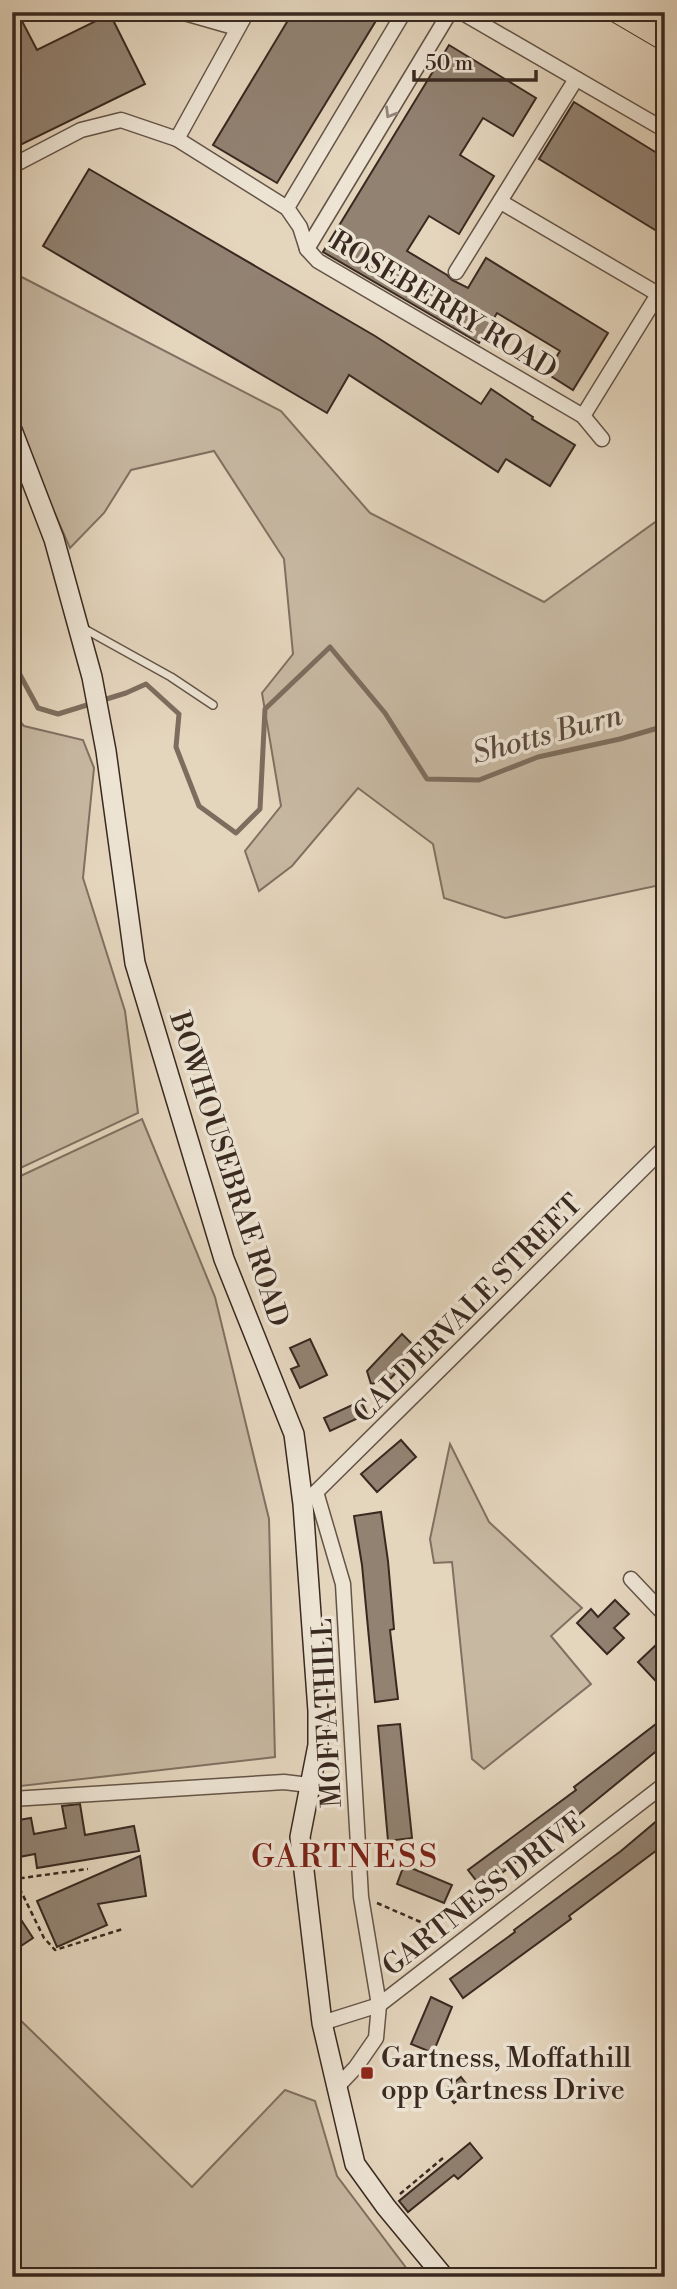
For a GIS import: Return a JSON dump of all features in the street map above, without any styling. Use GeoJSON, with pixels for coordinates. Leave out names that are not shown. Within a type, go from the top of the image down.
{"type":"FeatureCollection","features":[{"type":"Feature","properties":{"kind":"main road"},"geometry":{"type":"LineString","coordinates":[[619,12],[665,39]]}},
{"type":"Feature","properties":{"kind":"street"},"geometry":{"type":"LineString","coordinates":[[181,12],[237,28]]}},
{"type":"Feature","properties":{"kind":"street"},"geometry":{"type":"LineString","coordinates":[[177,139],[247,12]]}},
{"type":"Feature","properties":{"kind":"street"},"geometry":{"type":"LineString","coordinates":[[287,208],[404,12]]}},
{"type":"Feature","properties":{"kind":"street"},"geometry":{"type":"LineString","coordinates":[[307,249],[450,12]]}},
{"type":"Feature","properties":{"kind":"street"},"geometry":{"type":"LineString","coordinates":[[461,12],[665,130]]}},
{"type":"Feature","properties":{"kind":"street"},"geometry":{"type":"LineString","coordinates":[[456,272],[576,79]]}},
{"type":"Feature","properties":{"kind":"street","name":"ROSEBERRY ROAD"},"geometry":{"type":"LineString","coordinates":[[12,166],[81,130],[121,120],[177,139],[287,208],[300,227],[307,249],[318,261],[583,416],[602,439]]}},
{"type":"Feature","properties":{"kind":"street"},"geometry":{"type":"LineString","coordinates":[[501,202],[663,292],[583,416]]}},
{"type":"Feature","properties":{"kind":"street","name":"BOWHOUSEBRAE ROAD"},"geometry":{"type":"LineString","coordinates":[[12,430],[54,539],[92,677],[106,751],[135,963],[224,1259],[294,1434],[310,1498],[318,1745],[300,1837],[322,2023],[355,2164],[386,2207],[444,2277]]}},
{"type":"Feature","properties":{"kind":"street","name":"CALDERVALE STREET"},"geometry":{"type":"LineString","coordinates":[[310,1498],[665,1147]]}},
{"type":"Feature","properties":{"kind":"street","name":"MOFFATHILL"},"geometry":{"type":"LineString","coordinates":[[310,1498],[342,1584],[361,1897],[379,2004],[376,2038],[356,2067],[337,2087]]}},
{"type":"Feature","properties":{"kind":"street"},"geometry":{"type":"LineString","coordinates":[[631,1579],[665,1615]]}},
{"type":"Feature","properties":{"kind":"street"},"geometry":{"type":"LineString","coordinates":[[12,1799],[284,1782],[309,1785]]}},
{"type":"Feature","properties":{"kind":"street","name":"GARTNESS DRIVE"},"geometry":{"type":"LineString","coordinates":[[322,2023],[379,2004],[665,1784]]}},
{"type":"Feature","properties":{"kind":"lane"},"geometry":{"type":"LineString","coordinates":[[78,625],[172,677],[213,705]]}},
{"type":"Feature","properties":{"kind":"path"},"geometry":{"type":"LineString","coordinates":[[12,1872],[22,1878],[88,1869]]}},
{"type":"Feature","properties":{"kind":"path"},"geometry":{"type":"LineString","coordinates":[[12,1872],[44,1938],[55,1951],[123,1929]]}},
{"type":"Feature","properties":{"kind":"path"},"geometry":{"type":"LineString","coordinates":[[361,1897],[460,1940]]}},
{"type":"Feature","properties":{"kind":"path"},"geometry":{"type":"LineString","coordinates":[[386,2207],[443,2158]]}},
{"type":"Feature","properties":{"kind":"shaded area"},"geometry":{"type":"Polygon","coordinates":[[[12,272],[281,411],[370,513],[544,602],[665,515],[665,884],[505,918],[444,898],[433,844],[358,788],[292,866],[259,891],[245,851],[281,806],[262,693],[293,654],[284,559],[214,451],[131,470],[104,513],[70,548],[12,416],[12,272]]]}},
{"type":"Feature","properties":{"kind":"shaded area"},"geometry":{"type":"Polygon","coordinates":[[[12,712],[24,726],[83,740],[94,768],[83,878],[125,1011],[138,1113],[12,1172],[12,712]]]}},
{"type":"Feature","properties":{"kind":"shaded area"},"geometry":{"type":"Polygon","coordinates":[[[142,1119],[215,1297],[269,1519],[275,1757],[12,1787],[12,1180],[142,1119]]]}},
{"type":"Feature","properties":{"kind":"shaded area"},"geometry":{"type":"Polygon","coordinates":[[[450,1444],[489,1522],[582,1608],[551,1636],[591,1684],[484,1769],[472,1759],[452,1562],[434,1563],[430,1539],[450,1444]]]}},
{"type":"Feature","properties":{"kind":"shaded area"},"geometry":{"type":"Polygon","coordinates":[[[12,2012],[192,2187],[285,2090],[315,2101],[337,2176],[413,2277],[12,2277],[12,2012]]]}},
{"type":"Feature","properties":{"kind":"building"},"geometry":{"type":"Polygon","coordinates":[[[293,12],[365,12],[377,19],[277,183],[213,145],[293,12]]]}},
{"type":"Feature","properties":{"kind":"building"},"geometry":{"type":"Polygon","coordinates":[[[110,14],[145,84],[12,149],[12,26],[22,21],[37,50],[110,14]]]}},
{"type":"Feature","properties":{"kind":"building"},"geometry":{"type":"Polygon","coordinates":[[[449,45],[536,98],[513,136],[483,118],[460,155],[494,176],[459,234],[429,216],[407,251],[468,288],[486,258],[608,333],[573,390],[546,373],[560,351],[497,313],[479,343],[323,252],[449,45]]]}},
{"type":"Feature","properties":{"kind":"building"},"geometry":{"type":"Polygon","coordinates":[[[574,102],[665,158],[665,236],[539,159],[574,102]]]}},
{"type":"Feature","properties":{"kind":"building"},"geometry":{"type":"Polygon","coordinates":[[[89,169],[375,336],[481,404],[491,389],[533,417],[532,419],[575,445],[550,486],[506,459],[498,472],[349,375],[327,413],[43,246],[89,169]]]}},
{"type":"Feature","properties":{"kind":"building"},"geometry":{"type":"Polygon","coordinates":[[[402,1334],[418,1350],[390,1379],[371,1384],[367,1371],[402,1334]]]}},
{"type":"Feature","properties":{"kind":"building"},"geometry":{"type":"Polygon","coordinates":[[[310,1339],[327,1375],[300,1388],[291,1369],[299,1366],[290,1348],[310,1339]]]}},
{"type":"Feature","properties":{"kind":"building"},"geometry":{"type":"Polygon","coordinates":[[[361,1401],[367,1414],[330,1431],[324,1418],[361,1401]]]}},
{"type":"Feature","properties":{"kind":"building"},"geometry":{"type":"Polygon","coordinates":[[[401,1440],[416,1457],[377,1492],[361,1474],[401,1440]]]}},
{"type":"Feature","properties":{"kind":"building"},"geometry":{"type":"Polygon","coordinates":[[[381,1512],[388,1561],[394,1629],[390,1630],[398,1699],[375,1702],[362,1565],[354,1516],[381,1512]]]}},
{"type":"Feature","properties":{"kind":"building"},"geometry":{"type":"Polygon","coordinates":[[[615,1600],[629,1614],[614,1628],[624,1638],[607,1654],[577,1623],[591,1609],[598,1617],[615,1600]]]}},
{"type":"Feature","properties":{"kind":"building"},"geometry":{"type":"Polygon","coordinates":[[[656,1645],[665,1654],[665,1691],[638,1662],[656,1645]]]}},
{"type":"Feature","properties":{"kind":"building"},"geometry":{"type":"Polygon","coordinates":[[[665,1717],[665,1744],[572,1820],[482,1888],[468,1870],[576,1790],[574,1787],[665,1717]]]}},
{"type":"Feature","properties":{"kind":"building"},"geometry":{"type":"Polygon","coordinates":[[[400,1724],[412,1838],[388,1841],[378,1726],[400,1724]]]}},
{"type":"Feature","properties":{"kind":"building"},"geometry":{"type":"Polygon","coordinates":[[[80,1804],[85,1835],[134,1826],[139,1851],[37,1868],[35,1854],[14,1858],[12,1821],[31,1818],[34,1834],[66,1828],[62,1806],[80,1804]]]}},
{"type":"Feature","properties":{"kind":"building"},"geometry":{"type":"Polygon","coordinates":[[[659,1819],[665,1827],[665,1844],[569,1916],[571,1919],[463,1998],[450,1979],[621,1851],[659,1819]]]}},
{"type":"Feature","properties":{"kind":"building"},"geometry":{"type":"Polygon","coordinates":[[[140,1856],[146,1896],[98,1904],[107,1925],[57,1947],[37,1901],[140,1856]]]}},
{"type":"Feature","properties":{"kind":"building"},"geometry":{"type":"Polygon","coordinates":[[[404,1865],[452,1885],[444,1903],[397,1884],[404,1865]]]}},
{"type":"Feature","properties":{"kind":"building"},"geometry":{"type":"Polygon","coordinates":[[[12,1906],[33,1938],[12,1952],[12,1906]]]}},
{"type":"Feature","properties":{"kind":"building"},"geometry":{"type":"Polygon","coordinates":[[[431,1997],[452,2007],[433,2053],[411,2044],[431,1997]]]}},
{"type":"Feature","properties":{"kind":"building"},"geometry":{"type":"Polygon","coordinates":[[[461,2077],[471,2090],[454,2103],[444,2091],[461,2077]]]}},
{"type":"Feature","properties":{"kind":"building"},"geometry":{"type":"Polygon","coordinates":[[[470,2143],[482,2158],[458,2179],[454,2175],[408,2212],[399,2201],[470,2143]]]}},
{"type":"Feature","properties":{"kind":"waterway","name":"Shotts Burn"},"geometry":{"type":"LineString","coordinates":[[12,660],[38,708],[58,714],[146,684],[179,714],[176,747],[199,806],[236,833],[260,809],[265,709],[330,647],[385,713],[427,779],[479,780],[538,757],[665,726]]}},
{"type":"Feature","properties":{"kind":"place","name":"Gartness, Moffathill opp Gartness Drive"},"geometry":{"type":"Point","coordinates":[367,2073]}},
{"type":"Feature","properties":{"kind":"district","name":"GARTNESS"},"geometry":{"type":"Point","coordinates":[345,1856]}}]}
